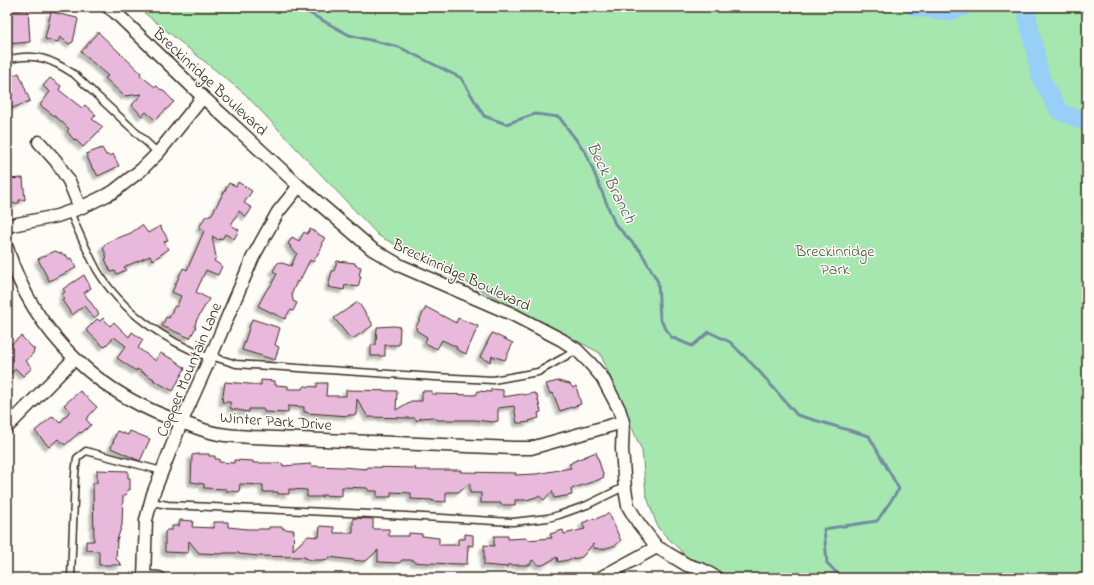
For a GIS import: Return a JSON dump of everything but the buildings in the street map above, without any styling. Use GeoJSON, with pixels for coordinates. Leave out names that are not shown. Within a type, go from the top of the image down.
{"type":"FeatureCollection","features":[{"type":"Feature","properties":{"kind":"street","name":"Breckinridge Boulevard"},"geometry":{"type":"LineString","coordinates":[[108,7],[300,186],[372,249],[401,266],[512,314],[562,340],[577,350],[590,362],[602,377],[619,409],[623,422],[624,486],[628,506],[639,524],[657,547],[687,565],[703,570],[718,578]]}},
{"type":"Feature","properties":{"kind":"street"},"geometry":{"type":"LineString","coordinates":[[7,226],[57,216],[75,210],[113,192],[141,170],[158,153],[203,97]]}},
{"type":"Feature","properties":{"kind":"street"},"geometry":{"type":"LineString","coordinates":[[39,142],[56,161],[68,181],[75,210]]}},
{"type":"Feature","properties":{"kind":"street","name":"Copper Mountain Lane"},"geometry":{"type":"LineString","coordinates":[[144,578],[146,520],[151,502],[181,423],[211,357],[253,257],[267,229],[278,212],[300,186]]}},
{"type":"Feature","properties":{"kind":"street","name":"Winter Park Drive"},"geometry":{"type":"LineString","coordinates":[[7,248],[26,296],[41,320],[74,359],[106,385],[138,404],[165,417],[218,434],[252,437],[531,448],[623,422]]}},
{"type":"Feature","properties":{"kind":"street"},"geometry":{"type":"LineString","coordinates":[[8,426],[74,359]]}},
{"type":"Feature","properties":{"kind":"street"},"geometry":{"type":"LineString","coordinates":[[602,578],[657,547]]}},
{"type":"Feature","properties":{"kind":"street"},"geometry":{"type":"LineString","coordinates":[[144,578],[159,578]]}},
{"type":"Feature","properties":{"kind":"lane"},"geometry":{"type":"LineString","coordinates":[[7,60],[23,56],[41,57],[64,67],[74,74],[158,153]]}},
{"type":"Feature","properties":{"kind":"lane"},"geometry":{"type":"LineString","coordinates":[[75,210],[80,235],[98,270],[110,288],[139,319],[189,350],[236,364],[493,380],[538,372],[577,350]]}},
{"type":"Feature","properties":{"kind":"lane"},"geometry":{"type":"LineString","coordinates":[[71,578],[77,458],[86,451],[162,472]]}},
{"type":"Feature","properties":{"kind":"lane"},"geometry":{"type":"LineString","coordinates":[[151,502],[168,505],[513,522],[548,518],[559,515],[587,505],[624,486]]}},
{"type":"Feature","properties":{"kind":"green space","name":"Breckinridge Park"},"geometry":{"type":"Polygon","coordinates":[[[137,7],[1087,7],[1087,578],[731,578],[695,565],[658,528],[646,494],[642,451],[600,353],[379,236],[245,94],[137,7]]]}},
{"type":"Feature","properties":{"kind":"waterway","name":"Beck Branch"},"geometry":{"type":"LineString","coordinates":[[303,7],[309,13],[349,35],[399,47],[461,78],[484,116],[506,124],[535,114],[559,117],[586,153],[615,224],[641,252],[658,282],[660,319],[671,337],[692,346],[709,332],[730,342],[758,370],[797,415],[869,436],[899,489],[877,521],[824,529],[827,563],[842,578]]}},
{"type":"Feature","properties":{"kind":"waterway"},"geometry":{"type":"LineString","coordinates":[[914,7],[949,12],[964,7]]}},
{"type":"Feature","properties":{"kind":"waterway"},"geometry":{"type":"LineString","coordinates":[[1023,7],[1026,10],[1041,79],[1059,111],[1087,123]]}}]}
